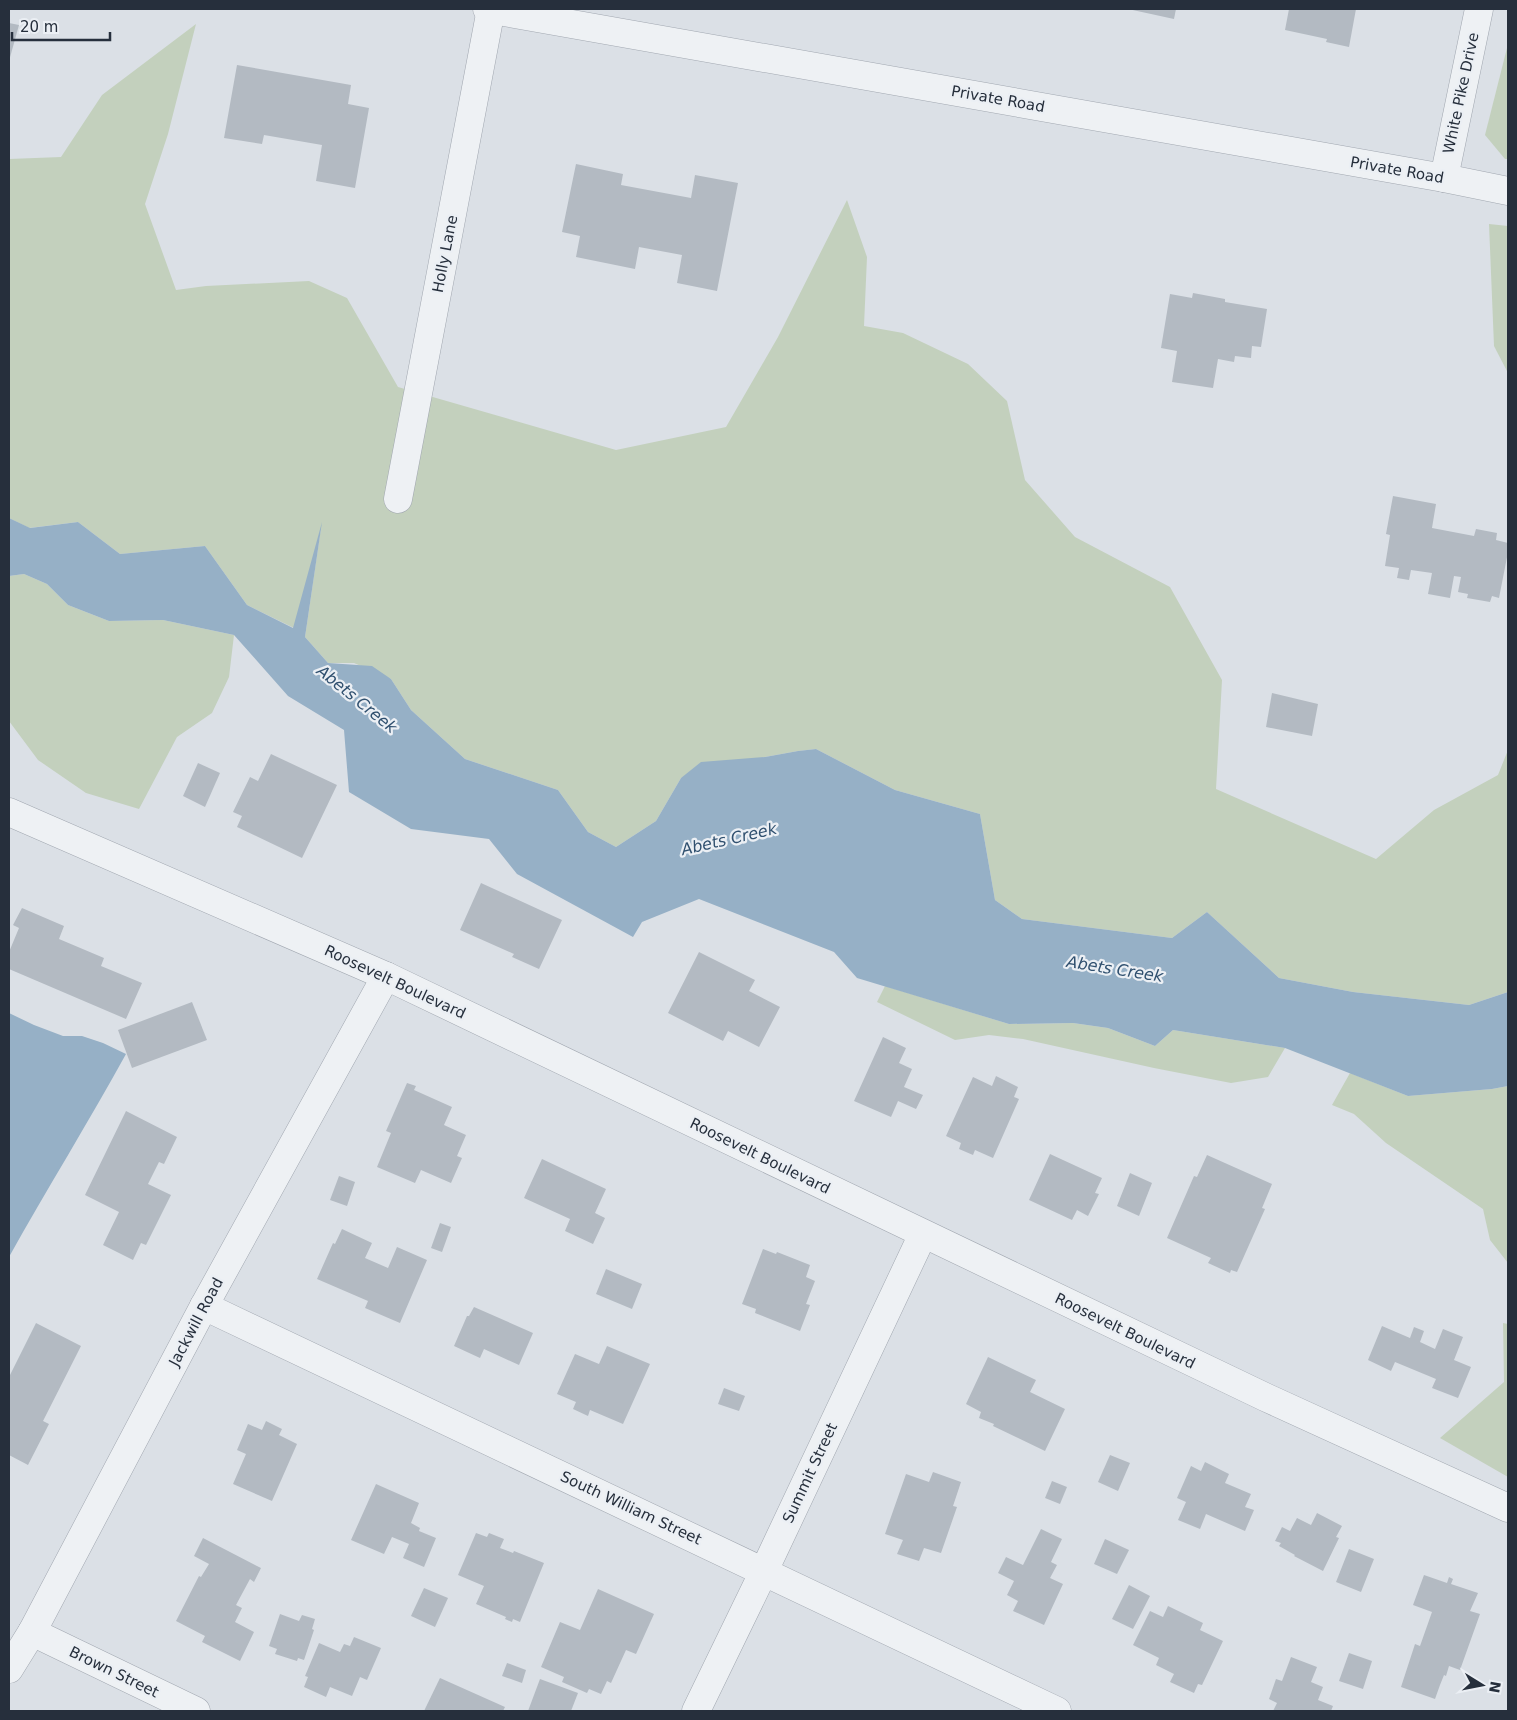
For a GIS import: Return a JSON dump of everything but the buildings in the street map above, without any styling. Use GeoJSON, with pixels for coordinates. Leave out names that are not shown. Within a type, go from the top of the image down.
{"type":"FeatureCollection","features":[{"type":"Feature","properties":{"kind":"street","name":"Private Road"},"geometry":{"type":"LineString","coordinates":[[489,9],[1444,178],[1508,191]]}},
{"type":"Feature","properties":{"kind":"street","name":"Holly Lane"},"geometry":{"type":"LineString","coordinates":[[398,499],[489,9]]}},
{"type":"Feature","properties":{"kind":"street","name":"White Pike Drive"},"geometry":{"type":"LineString","coordinates":[[1444,178],[1479,9]]}},
{"type":"Feature","properties":{"kind":"street","name":"Roosevelt Boulevard"},"geometry":{"type":"LineString","coordinates":[[9,812],[386,976],[1265,1397],[1508,1508]]}},
{"type":"Feature","properties":{"kind":"street","name":"Jackwill Road"},"geometry":{"type":"LineString","coordinates":[[9,1669],[32,1632],[204,1306],[386,976]]}},
{"type":"Feature","properties":{"kind":"street","name":"Summit Street"},"geometry":{"type":"LineString","coordinates":[[696,1711],[764,1572],[923,1234]]}},
{"type":"Feature","properties":{"kind":"street","name":"South William Street"},"geometry":{"type":"LineString","coordinates":[[204,1306],[1057,1711]]}},
{"type":"Feature","properties":{"kind":"street","name":"Brown Street"},"geometry":{"type":"LineString","coordinates":[[32,1632],[196,1711]]}},
{"type":"Feature","properties":{"kind":"green space"},"geometry":{"type":"Polygon","coordinates":[[[196,24],[168,134],[145,204],[176,290],[206,286],[309,281],[347,298],[398,387],[616,450],[726,427],[778,337],[847,200],[867,257],[864,326],[903,333],[968,364],[1007,401],[1025,480],[1075,537],[1170,587],[1222,680],[1216,789],[1376,859],[1434,810],[1498,775],[1508,750],[1508,992],[1469,1005],[1353,992],[1279,978],[1207,912],[1172,938],[1022,919],[995,900],[980,814],[895,790],[816,749],[765,757],[681,778],[656,821],[616,847],[588,832],[558,790],[465,759],[411,710],[391,679],[354,663],[328,663],[305,637],[321,528],[294,628],[247,605],[205,546],[120,554],[78,522],[29,528],[9,518],[9,159],[61,157],[102,95],[196,24]]]}},
{"type":"Feature","properties":{"kind":"green space"},"geometry":{"type":"Polygon","coordinates":[[[1508,44],[1508,159],[1505,159],[1485,135],[1508,44]]]}},
{"type":"Feature","properties":{"kind":"green space"},"geometry":{"type":"Polygon","coordinates":[[[1489,224],[1508,226],[1508,373],[1494,346],[1489,224]]]}},
{"type":"Feature","properties":{"kind":"green space"},"geometry":{"type":"Polygon","coordinates":[[[24,574],[47,584],[68,605],[109,621],[163,620],[234,635],[229,677],[212,713],[177,737],[139,809],[86,793],[38,760],[9,721],[9,576],[24,574]]]}},
{"type":"Feature","properties":{"kind":"green space"},"geometry":{"type":"Polygon","coordinates":[[[885,986],[1009,1024],[1073,1023],[1108,1028],[1155,1046],[1173,1030],[1285,1048],[1268,1077],[1231,1083],[1023,1039],[989,1035],[955,1040],[877,1002],[885,986]]]}},
{"type":"Feature","properties":{"kind":"green space"},"geometry":{"type":"Polygon","coordinates":[[[1350,1073],[1408,1096],[1508,1086],[1508,1263],[1490,1240],[1483,1209],[1386,1143],[1354,1114],[1332,1105],[1350,1073]]]}},
{"type":"Feature","properties":{"kind":"green space"},"geometry":{"type":"Polygon","coordinates":[[[1503,1323],[1508,1324],[1508,1477],[1440,1438],[1504,1382],[1503,1323]]]}},
{"type":"Feature","properties":{"kind":"water","name":"Abets Creek"},"geometry":{"type":"Polygon","coordinates":[[[9,518],[30,528],[78,522],[120,554],[205,546],[247,605],[293,628],[322,522],[305,637],[328,663],[372,666],[391,679],[411,710],[465,759],[558,790],[588,832],[616,847],[656,821],[681,778],[701,762],[765,757],[816,749],[895,790],[980,814],[995,900],[1022,919],[1172,938],[1207,912],[1279,978],[1353,992],[1469,1005],[1508,992],[1508,1086],[1408,1096],[1285,1048],[1173,1030],[1155,1046],[1108,1028],[1073,1023],[1009,1024],[857,978],[834,952],[699,899],[642,922],[633,937],[517,874],[489,839],[411,829],[349,792],[344,730],[288,696],[234,635],[163,620],[109,621],[68,605],[47,584],[24,574],[9,576],[9,518]]]}},
{"type":"Feature","properties":{"kind":"water"},"geometry":{"type":"Polygon","coordinates":[[[9,1013],[63,1036],[82,1036],[126,1054],[9,1257],[9,1013]]]}}]}
